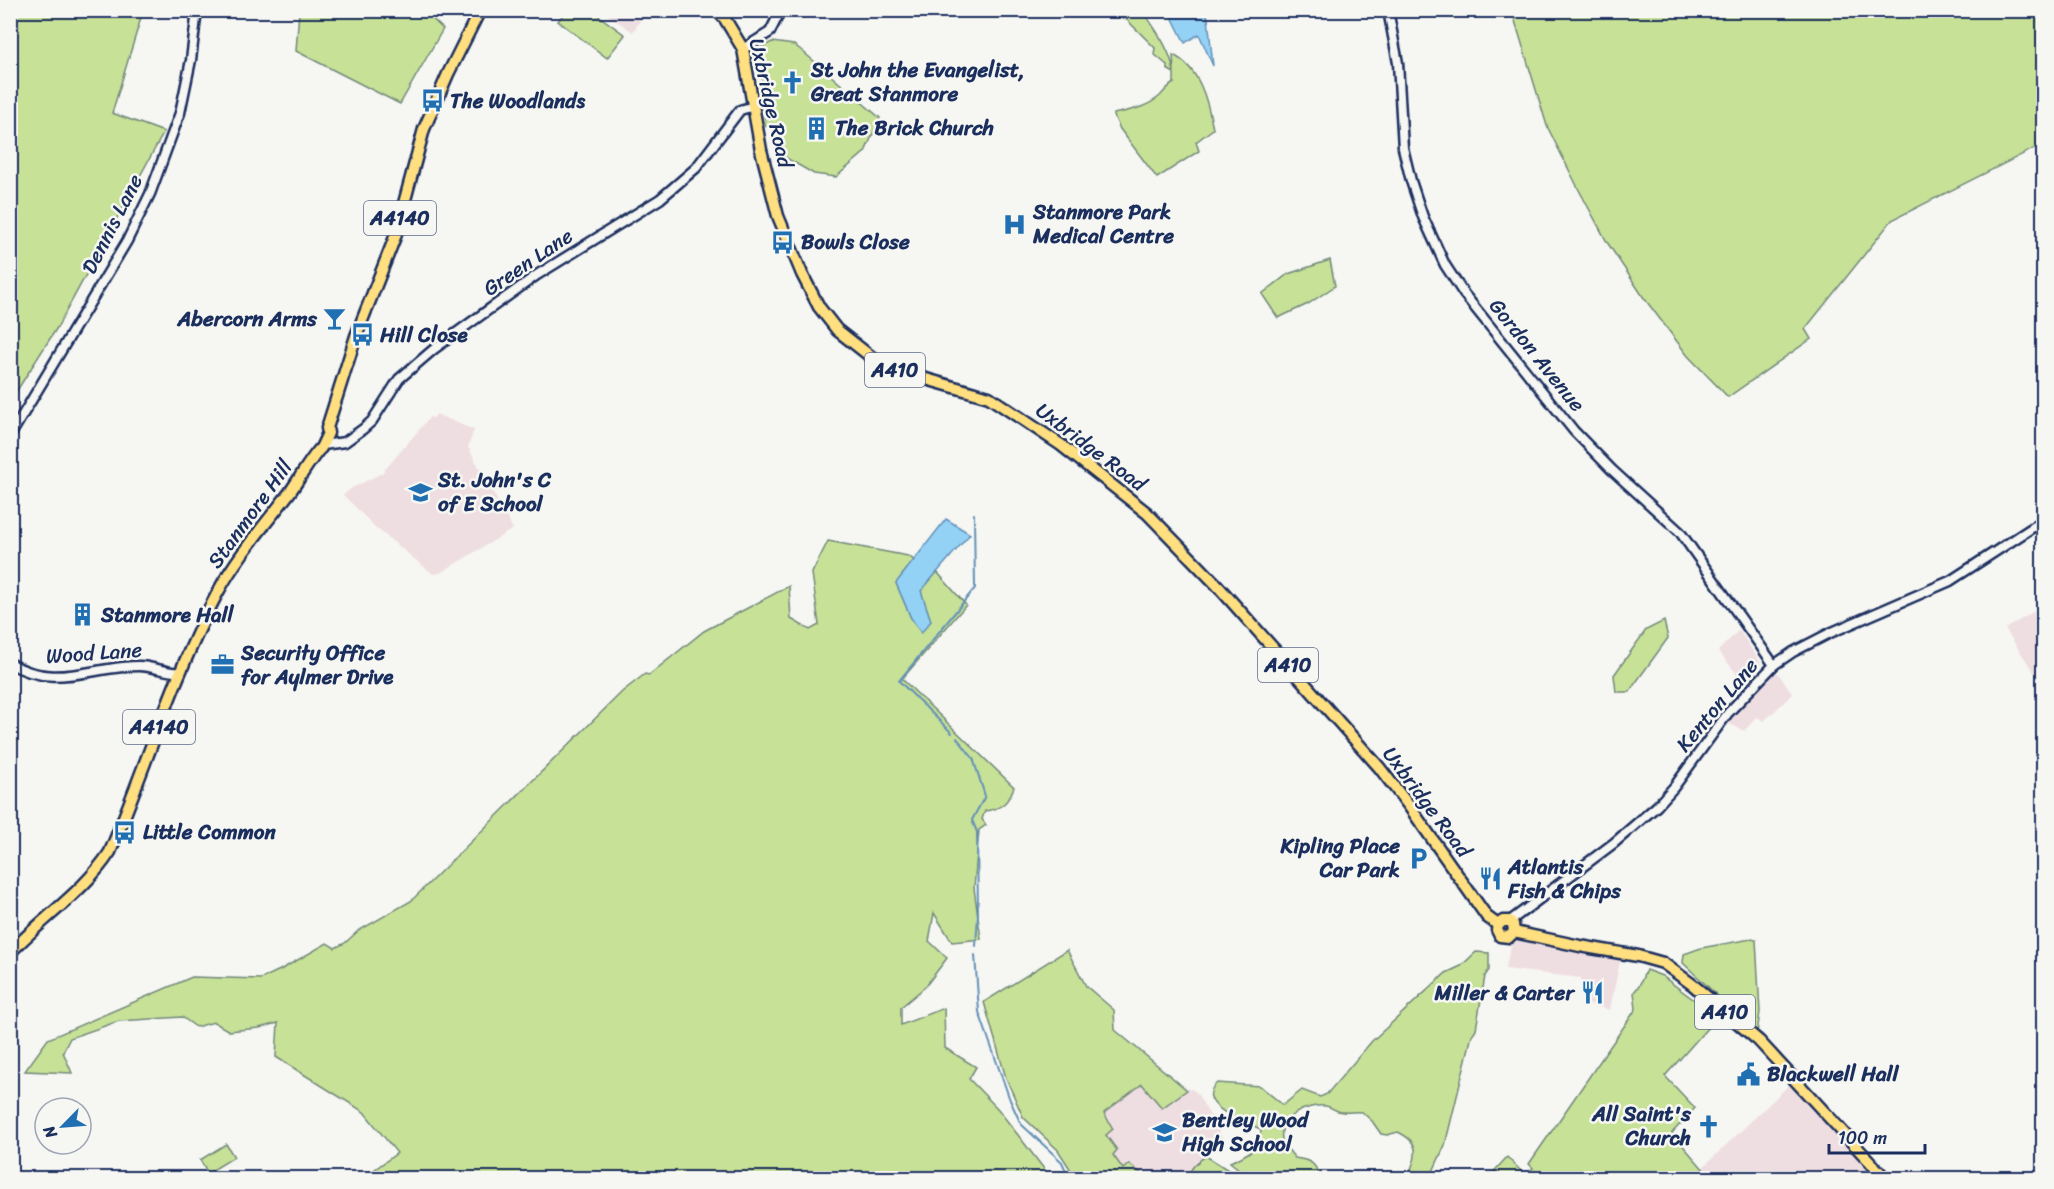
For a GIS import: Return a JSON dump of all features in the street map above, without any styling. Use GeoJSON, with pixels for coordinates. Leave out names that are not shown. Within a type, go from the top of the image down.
{"type":"FeatureCollection","features":[{"type":"Feature","properties":{"kind":"main road","name":"Stanmore Hill"},"geometry":{"type":"LineString","coordinates":[[10,953],[30,932],[77,891],[110,852],[181,672],[218,592],[243,550],[302,476],[328,433],[327,428],[356,336],[395,237],[424,129],[480,10]]}},
{"type":"Feature","properties":{"kind":"main road","name":"Uxbridge Road"},"geometry":{"type":"LineString","coordinates":[[717,10],[725,18],[743,50],[761,150],[778,216],[798,265],[819,307],[837,330],[884,367],[989,397],[1061,445],[1147,513],[1216,585],[1379,767],[1487,917],[1498,925],[1503,921],[1512,927]]}},
{"type":"Feature","properties":{"kind":"main road","name":"A410"},"geometry":{"type":"LineString","coordinates":[[1512,927],[1580,946],[1631,954],[1663,963],[1693,985],[1759,1041],[1885,1179]]}},
{"type":"Feature","properties":{"kind":"street","name":"Dennis Lane"},"geometry":{"type":"LineString","coordinates":[[10,436],[127,241],[150,194],[180,113],[191,60],[197,10]]}},
{"type":"Feature","properties":{"kind":"street"},"geometry":{"type":"LineString","coordinates":[[743,50],[770,32],[781,10]]}},
{"type":"Feature","properties":{"kind":"street","name":"Gordon Avenue"},"geometry":{"type":"LineString","coordinates":[[1388,10],[1398,63],[1403,148],[1423,217],[1445,265],[1464,294],[1582,439],[1612,470],[1680,532],[1774,665]]}},
{"type":"Feature","properties":{"kind":"street","name":"Green Lane"},"geometry":{"type":"LineString","coordinates":[[320,448],[345,442],[372,421],[399,379],[434,349],[537,275],[660,199],[696,168],[740,110],[754,106]]}},
{"type":"Feature","properties":{"kind":"street","name":"Kenton Lane"},"geometry":{"type":"LineString","coordinates":[[1512,927],[1657,806],[1674,787],[1728,713],[1774,665],[1793,652],[1830,633],[1950,581],[2043,520]]}},
{"type":"Feature","properties":{"kind":"street","name":"Wood Lane"},"geometry":{"type":"LineString","coordinates":[[10,663],[31,673],[50,677],[126,667],[155,667],[176,673],[181,672]]}},
{"type":"Feature","properties":{"kind":"shaded area"},"geometry":{"type":"Polygon","coordinates":[[[602,11],[646,11],[633,32],[602,11]]]}},
{"type":"Feature","properties":{"kind":"shaded area","name":"St. John's C of E School"},"geometry":{"type":"Polygon","coordinates":[[[436,414],[474,430],[468,447],[513,529],[440,573],[433,574],[376,528],[343,495],[382,473],[430,417],[434,418],[436,414]]]}},
{"type":"Feature","properties":{"kind":"shaded area"},"geometry":{"type":"Polygon","coordinates":[[[2043,606],[2043,686],[2005,629],[2043,606]]]}},
{"type":"Feature","properties":{"kind":"shaded area"},"geometry":{"type":"Polygon","coordinates":[[[1739,630],[1761,663],[1759,671],[1746,685],[1718,651],[1739,630]]]}},
{"type":"Feature","properties":{"kind":"shaded area"},"geometry":{"type":"Polygon","coordinates":[[[1775,672],[1793,694],[1764,721],[1757,717],[1744,731],[1728,723],[1775,672]]]}},
{"type":"Feature","properties":{"kind":"shaded area"},"geometry":{"type":"Polygon","coordinates":[[[1513,938],[1621,956],[1610,1010],[1582,1002],[1581,978],[1505,969],[1513,938]]]}},
{"type":"Feature","properties":{"kind":"shaded area","name":"Bentley Wood High School"},"geometry":{"type":"Polygon","coordinates":[[[1142,1084],[1162,1108],[1187,1090],[1192,1089],[1197,1093],[1222,1137],[1205,1150],[1206,1156],[1196,1163],[1185,1178],[1147,1178],[1134,1169],[1123,1169],[1112,1154],[1117,1150],[1106,1135],[1103,1113],[1142,1084]]]}},
{"type":"Feature","properties":{"kind":"shaded area"},"geometry":{"type":"Polygon","coordinates":[[[1789,1085],[1876,1178],[1711,1178],[1702,1168],[1789,1085]]]}},
{"type":"Feature","properties":{"kind":"green space"},"geometry":{"type":"Polygon","coordinates":[[[11,10],[143,11],[112,113],[164,132],[58,326],[11,400],[11,10]]]}},
{"type":"Feature","properties":{"kind":"green space"},"geometry":{"type":"Polygon","coordinates":[[[299,11],[424,11],[443,29],[400,104],[296,51],[299,11]]]}},
{"type":"Feature","properties":{"kind":"green space"},"geometry":{"type":"Polygon","coordinates":[[[566,11],[592,11],[625,35],[607,58],[558,21],[566,11]]]}},
{"type":"Feature","properties":{"kind":"green space"},"geometry":{"type":"Polygon","coordinates":[[[1118,11],[1143,11],[1166,47],[1174,72],[1173,55],[1190,68],[1196,77],[1211,119],[1213,129],[1196,142],[1199,151],[1157,178],[1120,129],[1114,114],[1138,108],[1155,100],[1174,83],[1174,73],[1167,69],[1167,65],[1154,54],[1155,48],[1118,11]]]}},
{"type":"Feature","properties":{"kind":"green space"},"geometry":{"type":"Polygon","coordinates":[[[1512,11],[2038,11],[2044,22],[2043,144],[1892,220],[1805,329],[1811,339],[1728,397],[1688,356],[1644,298],[1607,242],[1547,126],[1512,11]]]}},
{"type":"Feature","properties":{"kind":"green space"},"geometry":{"type":"Polygon","coordinates":[[[772,42],[794,45],[880,118],[865,152],[836,177],[814,174],[781,155],[776,128],[765,126],[763,83],[755,55],[758,49],[772,42]]]}},
{"type":"Feature","properties":{"kind":"green space"},"geometry":{"type":"Polygon","coordinates":[[[1330,260],[1335,286],[1308,304],[1278,318],[1262,294],[1288,274],[1330,260]]]}},
{"type":"Feature","properties":{"kind":"green space"},"geometry":{"type":"Polygon","coordinates":[[[828,541],[908,556],[914,560],[896,583],[911,618],[931,621],[921,591],[937,572],[966,605],[902,679],[1014,787],[1003,804],[985,811],[982,819],[986,825],[979,830],[974,888],[981,939],[952,942],[934,913],[929,941],[947,958],[925,987],[901,1007],[901,1025],[944,1008],[945,1048],[976,1067],[969,1079],[998,1109],[1051,1178],[365,1178],[397,1153],[364,1112],[276,1057],[278,1023],[259,1028],[229,1031],[214,1022],[196,1027],[182,1017],[119,1021],[70,1038],[63,1052],[72,1073],[25,1071],[48,1039],[192,977],[261,979],[327,943],[335,948],[345,943],[358,931],[411,901],[623,691],[645,674],[649,675],[704,631],[789,586],[791,619],[810,630],[819,625],[812,573],[828,541]]]}},
{"type":"Feature","properties":{"kind":"green space"},"geometry":{"type":"Polygon","coordinates":[[[1664,621],[1668,638],[1629,692],[1616,692],[1614,675],[1646,630],[1664,621]]]}},
{"type":"Feature","properties":{"kind":"green space"},"geometry":{"type":"Polygon","coordinates":[[[1756,940],[1760,1012],[1757,1033],[1683,963],[1684,954],[1701,948],[1756,940]]]}},
{"type":"Feature","properties":{"kind":"green space"},"geometry":{"type":"Polygon","coordinates":[[[1067,950],[1086,986],[1114,1010],[1115,1030],[1187,1090],[1162,1108],[1142,1084],[1104,1113],[1113,1129],[1106,1135],[1117,1150],[1113,1155],[1123,1169],[1129,1164],[1147,1178],[1076,1178],[1058,1150],[1023,1117],[1006,1078],[984,1002],[1067,950]]]}},
{"type":"Feature","properties":{"kind":"green space"},"geometry":{"type":"Polygon","coordinates":[[[1476,952],[1489,953],[1489,970],[1485,976],[1476,1029],[1472,1035],[1445,1145],[1430,1178],[1423,1178],[1411,1170],[1415,1151],[1411,1141],[1405,1136],[1398,1132],[1381,1134],[1362,1112],[1341,1112],[1326,1106],[1303,1109],[1289,1118],[1282,1131],[1282,1139],[1290,1152],[1295,1158],[1312,1163],[1320,1178],[1250,1178],[1230,1162],[1252,1150],[1258,1142],[1261,1129],[1234,1118],[1216,1106],[1211,1099],[1211,1091],[1217,1083],[1260,1086],[1283,1105],[1302,1090],[1320,1097],[1327,1094],[1372,1041],[1446,973],[1461,966],[1476,952]]]}},
{"type":"Feature","properties":{"kind":"green space"},"geometry":{"type":"Polygon","coordinates":[[[1646,970],[1662,976],[1717,1017],[1665,1076],[1695,1108],[1672,1133],[1711,1178],[1488,1178],[1507,1157],[1526,1176],[1533,1168],[1529,1164],[1636,1009],[1634,992],[1646,970]]]}},
{"type":"Feature","properties":{"kind":"green space"},"geometry":{"type":"Polygon","coordinates":[[[226,1144],[234,1157],[208,1173],[200,1160],[226,1144]]]}},
{"type":"Feature","properties":{"kind":"green space"},"geometry":{"type":"Polygon","coordinates":[[[1206,1156],[1241,1178],[1185,1178],[1206,1156]]]}},
{"type":"Feature","properties":{"kind":"water"},"geometry":{"type":"Polygon","coordinates":[[[1169,11],[1206,11],[1213,66],[1199,34],[1185,43],[1169,11]]]}},
{"type":"Feature","properties":{"kind":"water"},"geometry":{"type":"Polygon","coordinates":[[[946,519],[970,534],[921,591],[931,621],[921,633],[911,618],[896,583],[946,519]]]}},
{"type":"Feature","properties":{"kind":"waterway"},"geometry":{"type":"LineString","coordinates":[[952,733],[899,681],[975,588],[974,514]]}},
{"type":"Feature","properties":{"kind":"waterway"},"geometry":{"type":"LineString","coordinates":[[957,738],[973,758],[985,796],[972,820],[977,832],[976,946]]}},
{"type":"Feature","properties":{"kind":"waterway"},"geometry":{"type":"LineString","coordinates":[[975,955],[979,1012],[1010,1100],[1021,1124],[1062,1162],[1069,1178]]}},
{"type":"Feature","properties":{"kind":"place","name":"St John the Evangelist, Great Stanmore"},"geometry":{"type":"Point","coordinates":[793,82]}},
{"type":"Feature","properties":{"kind":"place","name":"The Woodlands"},"geometry":{"type":"Point","coordinates":[432,101]}},
{"type":"Feature","properties":{"kind":"place","name":"The Brick Church"},"geometry":{"type":"Point","coordinates":[817,128]}},
{"type":"Feature","properties":{"kind":"place","name":"Stanmore Park Medical Centre"},"geometry":{"type":"Point","coordinates":[1015,224]}},
{"type":"Feature","properties":{"kind":"place","name":"Bowls Close"},"geometry":{"type":"Point","coordinates":[783,242]}},
{"type":"Feature","properties":{"kind":"place","name":"Abercorn Arms"},"geometry":{"type":"Point","coordinates":[335,319]}},
{"type":"Feature","properties":{"kind":"place","name":"Hill Close"},"geometry":{"type":"Point","coordinates":[362,335]}},
{"type":"Feature","properties":{"kind":"place","name":"St. John's C of E School"},"geometry":{"type":"Point","coordinates":[420,492]}},
{"type":"Feature","properties":{"kind":"place","name":"Stanmore Hall"},"geometry":{"type":"Point","coordinates":[83,615]}},
{"type":"Feature","properties":{"kind":"place","name":"Security Office for Aylmer Drive"},"geometry":{"type":"Point","coordinates":[223,665]}},
{"type":"Feature","properties":{"kind":"place","name":"Little Common"},"geometry":{"type":"Point","coordinates":[125,832]}},
{"type":"Feature","properties":{"kind":"place","name":"Kipling Place Car Park"},"geometry":{"type":"Point","coordinates":[1418,858]}},
{"type":"Feature","properties":{"kind":"place","name":"Atlantis Fish & Chips"},"geometry":{"type":"Point","coordinates":[1490,879]}},
{"type":"Feature","properties":{"kind":"place","name":"Miller & Carter"},"geometry":{"type":"Point","coordinates":[1592,993]}},
{"type":"Feature","properties":{"kind":"place","name":"Blackwell Hall"},"geometry":{"type":"Point","coordinates":[1749,1074]}},
{"type":"Feature","properties":{"kind":"place","name":"All Saint's Church"},"geometry":{"type":"Point","coordinates":[1709,1126]}},
{"type":"Feature","properties":{"kind":"place","name":"Bentley Wood High School"},"geometry":{"type":"Point","coordinates":[1164,1132]}}]}
